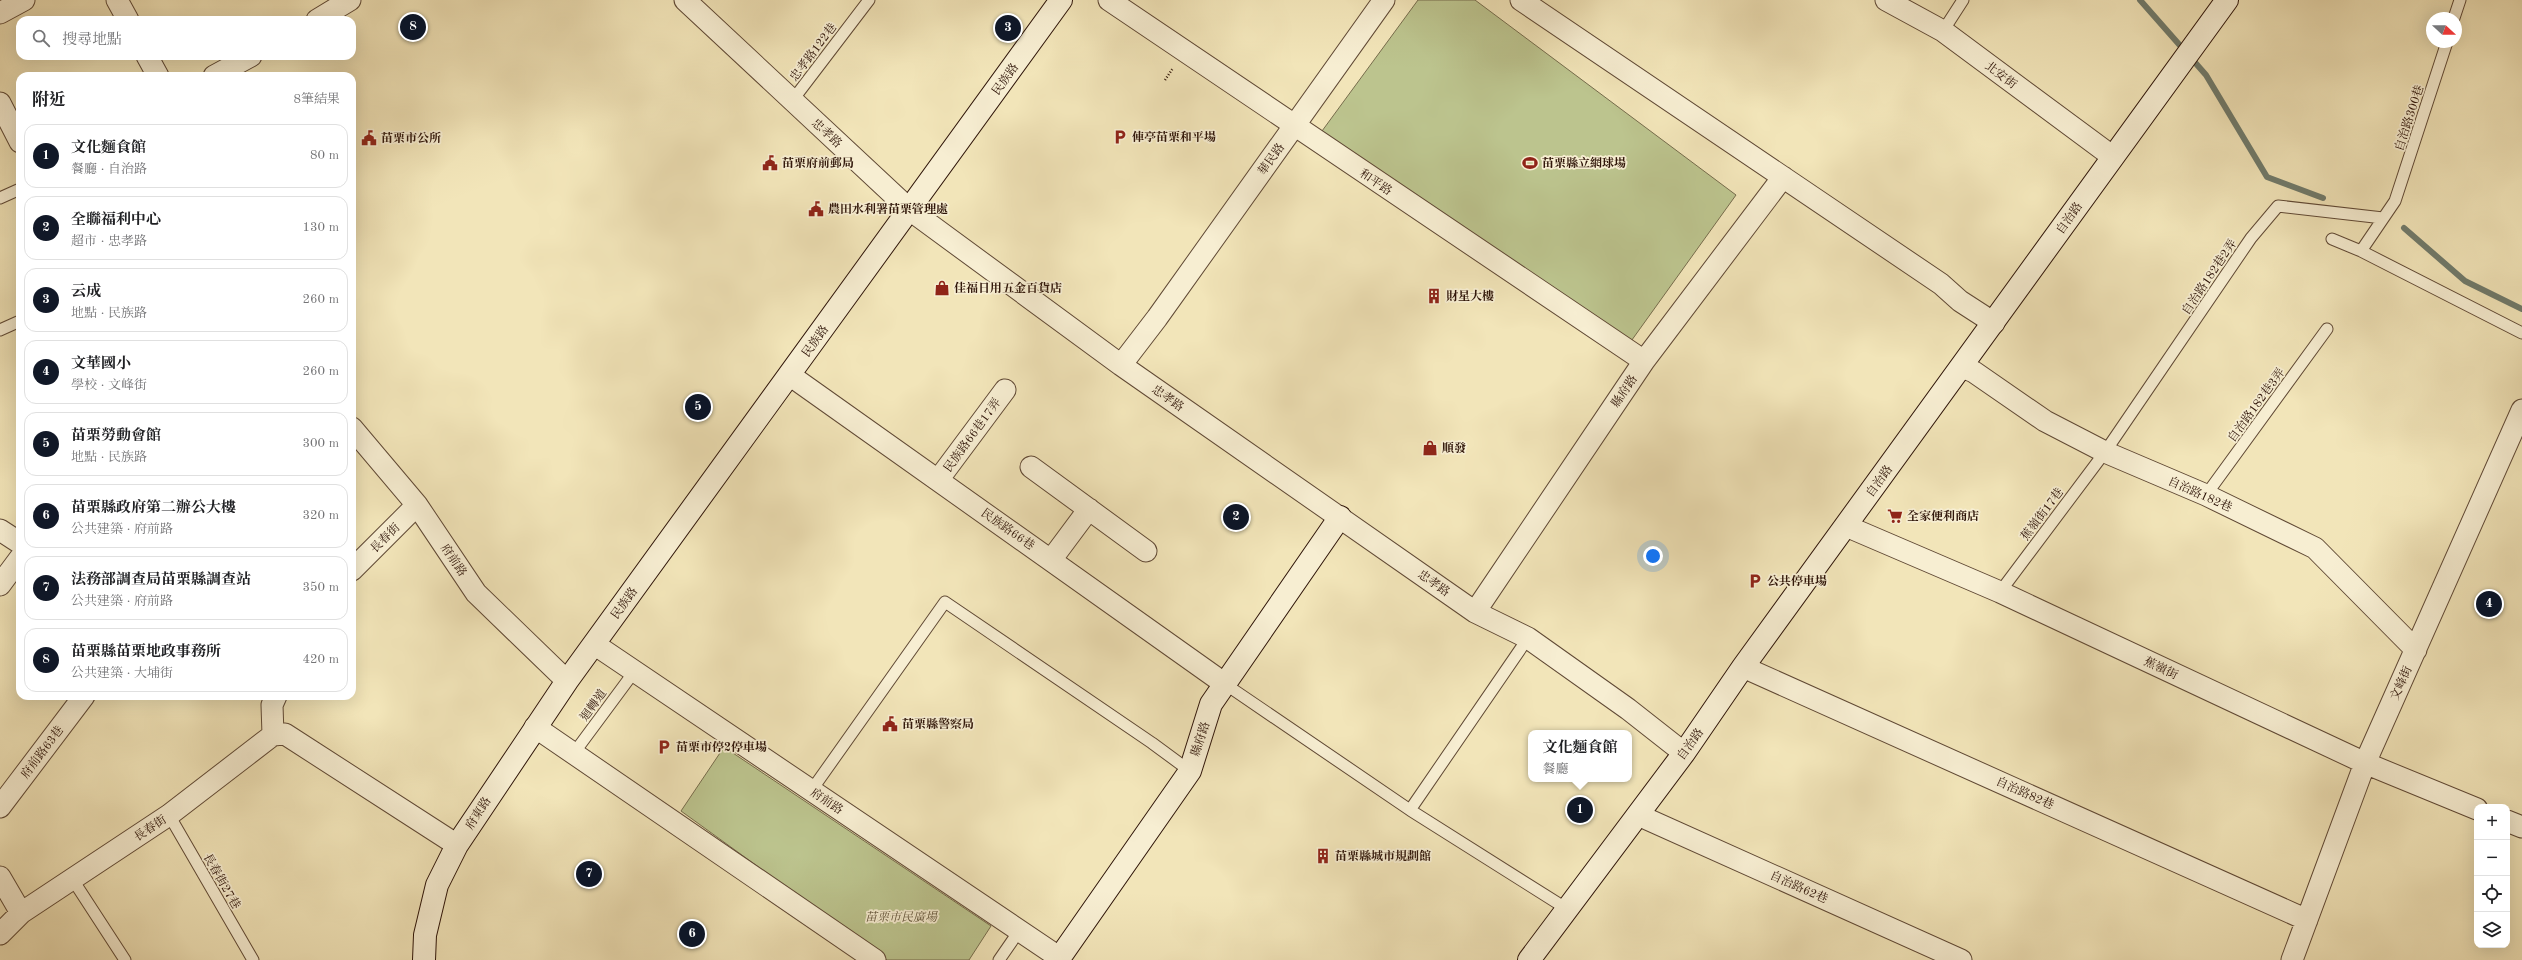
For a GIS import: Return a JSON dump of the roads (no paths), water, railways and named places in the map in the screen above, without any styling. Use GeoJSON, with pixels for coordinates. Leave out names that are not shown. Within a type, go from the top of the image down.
{"type":"FeatureCollection","features":[{"type":"Feature","properties":{"kind":"street"},"geometry":{"type":"LineString","coordinates":[[0,13],[24,0]]}},
{"type":"Feature","properties":{"kind":"street"},"geometry":{"type":"LineString","coordinates":[[117,0],[126,16]]}},
{"type":"Feature","properties":{"kind":"street"},"geometry":{"type":"LineString","coordinates":[[324,16],[350,0]]}},
{"type":"Feature","properties":{"kind":"street","name":"忠孝路"},"geometry":{"type":"LineString","coordinates":[[685,0],[910,210],[1121,365],[1475,612],[1528,638],[1628,709],[1684,753]]}},
{"type":"Feature","properties":{"kind":"street","name":"民族路"},"geometry":{"type":"LineString","coordinates":[[567,681],[791,376],[1061,0]]}},
{"type":"Feature","properties":{"kind":"street","name":"和平路"},"geometry":{"type":"LineString","coordinates":[[1109,0],[1294,127],[1644,361]]}},
{"type":"Feature","properties":{"kind":"street","name":"華民路"},"geometry":{"type":"LineString","coordinates":[[1121,365],[1157,318],[1384,0]]}},
{"type":"Feature","properties":{"kind":"street"},"geometry":{"type":"LineString","coordinates":[[1521,0],[1941,284],[1960,301],[1994,323]]}},
{"type":"Feature","properties":{"kind":"street","name":"北安街"},"geometry":{"type":"LineString","coordinates":[[1886,0],[1943,31],[2113,157]]}},
{"type":"Feature","properties":{"kind":"street","name":"自治路"},"geometry":{"type":"LineString","coordinates":[[1537,957],[1567,909],[1684,753],[1743,667],[2227,0]]}},
{"type":"Feature","properties":{"kind":"street"},"geometry":{"type":"LineString","coordinates":[[149,60],[156,72]]}},
{"type":"Feature","properties":{"kind":"street"},"geometry":{"type":"LineString","coordinates":[[221,72],[244,60]]}},
{"type":"Feature","properties":{"kind":"street"},"geometry":{"type":"LineString","coordinates":[[0,103],[16,134]]}},
{"type":"Feature","properties":{"kind":"street","name":"縣府路"},"geometry":{"type":"LineString","coordinates":[[1475,612],[1644,361],[1783,177]]}},
{"type":"Feature","properties":{"kind":"street","name":"自治路182巷"},"geometry":{"type":"LineString","coordinates":[[1962,367],[1974,372],[2045,421],[2105,452],[2206,495],[2315,548],[2416,650]]}},
{"type":"Feature","properties":{"kind":"street","name":"民族路66巷"},"geometry":{"type":"LineString","coordinates":[[791,376],[1225,684]]}},
{"type":"Feature","properties":{"kind":"street","name":"民族路66巷17弄"},"geometry":{"type":"LineString","coordinates":[[938,480],[1005,390]]}},
{"type":"Feature","properties":{"kind":"street","name":"文峰街"},"geometry":{"type":"LineString","coordinates":[[2292,960],[2365,763],[2522,410]]}},
{"type":"Feature","properties":{"kind":"street","name":"府前路"},"geometry":{"type":"LineString","coordinates":[[356,433],[417,505],[476,594],[567,681]]}},
{"type":"Feature","properties":{"kind":"street"},"geometry":{"type":"LineString","coordinates":[[1031,467],[1146,551]]}},
{"type":"Feature","properties":{"kind":"street","name":"長春街"},"geometry":{"type":"LineString","coordinates":[[356,566],[417,505]]}},
{"type":"Feature","properties":{"kind":"street"},"geometry":{"type":"LineString","coordinates":[[1051,560],[1088,509]]}},
{"type":"Feature","properties":{"kind":"street","name":"縣府路"},"geometry":{"type":"LineString","coordinates":[[1059,959],[1190,771],[1211,704],[1340,517]]}},
{"type":"Feature","properties":{"kind":"street","name":"蕉嶺街"},"geometry":{"type":"LineString","coordinates":[[1846,526],[2000,592],[2365,763],[2474,808]]}},
{"type":"Feature","properties":{"kind":"street"},"geometry":{"type":"LineString","coordinates":[[0,530],[16,540]]}},
{"type":"Feature","properties":{"kind":"street"},"geometry":{"type":"LineString","coordinates":[[0,585],[16,563]]}},
{"type":"Feature","properties":{"kind":"street","name":"府前路"},"geometry":{"type":"LineString","coordinates":[[594,644],[1059,959]]}},
{"type":"Feature","properties":{"kind":"street","name":"自治路82巷"},"geometry":{"type":"LineString","coordinates":[[1743,667],[2307,920]]}},
{"type":"Feature","properties":{"kind":"street","name":"府東路"},"geometry":{"type":"LineString","coordinates":[[424,960],[425,935],[437,885],[457,845],[567,681]]}},
{"type":"Feature","properties":{"kind":"street","name":"府前路63巷"},"geometry":{"type":"LineString","coordinates":[[0,807],[81,700]]}},
{"type":"Feature","properties":{"kind":"street"},"geometry":{"type":"LineString","coordinates":[[274,700],[272,705],[273,735],[285,734],[457,845]]}},
{"type":"Feature","properties":{"kind":"street"},"geometry":{"type":"LineString","coordinates":[[535,727],[875,960]]}},
{"type":"Feature","properties":{"kind":"street","name":"長春街"},"geometry":{"type":"LineString","coordinates":[[0,934],[21,913],[169,815],[273,735]]}},
{"type":"Feature","properties":{"kind":"street","name":"自治路62巷"},"geometry":{"type":"LineString","coordinates":[[1638,815],[1961,960]]}},
{"type":"Feature","properties":{"kind":"street"},"geometry":{"type":"LineString","coordinates":[[2510,822],[2522,827]]}},
{"type":"Feature","properties":{"kind":"street"},"geometry":{"type":"LineString","coordinates":[[0,877],[21,913]]}},
{"type":"Feature","properties":{"kind":"lane","name":"忠孝路122巷"},"geometry":{"type":"LineString","coordinates":[[792,101],[869,0]]}},
{"type":"Feature","properties":{"kind":"lane"},"geometry":{"type":"LineString","coordinates":[[1943,31],[1963,0]]}},
{"type":"Feature","properties":{"kind":"lane"},"geometry":{"type":"LineString","coordinates":[[2456,12],[2460,0]]}},
{"type":"Feature","properties":{"kind":"lane","name":"自治路300巷"},"geometry":{"type":"LineString","coordinates":[[2361,251],[2395,201],[2445,48]]}},
{"type":"Feature","properties":{"kind":"lane"},"geometry":{"type":"LineString","coordinates":[[0,198],[16,191]]}},
{"type":"Feature","properties":{"kind":"lane","name":"自治路182巷2弄"},"geometry":{"type":"LineString","coordinates":[[2105,452],[2246,245],[2278,206],[2383,218]]}},
{"type":"Feature","properties":{"kind":"lane"},"geometry":{"type":"LineString","coordinates":[[2332,239],[2361,251],[2522,333]]}},
{"type":"Feature","properties":{"kind":"lane"},"geometry":{"type":"LineString","coordinates":[[0,330],[16,323]]}},
{"type":"Feature","properties":{"kind":"lane","name":"自治路182巷3弄"},"geometry":{"type":"LineString","coordinates":[[2206,495],[2327,329]]}},
{"type":"Feature","properties":{"kind":"lane","name":"蕉嶺街17巷"},"geometry":{"type":"LineString","coordinates":[[2000,592],[2105,452]]}},
{"type":"Feature","properties":{"kind":"lane"},"geometry":{"type":"LineString","coordinates":[[811,791],[945,602],[1152,743],[1190,771]]}},
{"type":"Feature","properties":{"kind":"lane"},"geometry":{"type":"LineString","coordinates":[[1410,810],[1528,638]]}},
{"type":"Feature","properties":{"kind":"lane","name":"迴轉道"},"geometry":{"type":"LineString","coordinates":[[574,754],[634,672]]}},
{"type":"Feature","properties":{"kind":"lane"},"geometry":{"type":"LineString","coordinates":[[1225,684],[1410,810],[1567,909]]}},
{"type":"Feature","properties":{"kind":"lane","name":"長春街27巷"},"geometry":{"type":"LineString","coordinates":[[169,815],[253,960]]}},
{"type":"Feature","properties":{"kind":"lane"},"geometry":{"type":"LineString","coordinates":[[73,880],[125,960]]}},
{"type":"Feature","properties":{"kind":"lane"},"geometry":{"type":"LineString","coordinates":[[999,960],[1019,931]]}},
{"type":"Feature","properties":{"kind":"waterway"},"geometry":{"type":"LineString","coordinates":[[2140,0],[2206,75],[2267,177],[2323,198]]}},
{"type":"Feature","properties":{"kind":"waterway"},"geometry":{"type":"LineString","coordinates":[[2404,228],[2465,281],[2522,309]]}},
{"type":"Feature","properties":{"kind":"place","name":"苗栗縣苗栗地政事務所"},"geometry":{"type":"Point","coordinates":[413,27]}},
{"type":"Feature","properties":{"kind":"place","name":"云成"},"geometry":{"type":"Point","coordinates":[1008,28]}},
{"type":"Feature","properties":{"kind":"place","name":"俥亭苗栗和平場"},"geometry":{"type":"Point","coordinates":[1120,137]}},
{"type":"Feature","properties":{"kind":"place","name":"苗栗市公所"},"geometry":{"type":"Point","coordinates":[369,138]}},
{"type":"Feature","properties":{"kind":"place","name":"苗栗府前郵局"},"geometry":{"type":"Point","coordinates":[770,163]}},
{"type":"Feature","properties":{"kind":"place","name":"苗栗縣立網球場"},"geometry":{"type":"Point","coordinates":[1530,163]}},
{"type":"Feature","properties":{"kind":"place","name":"農田水利署苗栗管理處"},"geometry":{"type":"Point","coordinates":[816,209]}},
{"type":"Feature","properties":{"kind":"place","name":"佳福日用五金百貨店"},"geometry":{"type":"Point","coordinates":[942,288]}},
{"type":"Feature","properties":{"kind":"place","name":"財星大樓"},"geometry":{"type":"Point","coordinates":[1434,296]}},
{"type":"Feature","properties":{"kind":"place","name":"苗栗勞動會館"},"geometry":{"type":"Point","coordinates":[698,407]}},
{"type":"Feature","properties":{"kind":"place","name":"順發"},"geometry":{"type":"Point","coordinates":[1430,448]}},
{"type":"Feature","properties":{"kind":"place","name":"全家便利商店"},"geometry":{"type":"Point","coordinates":[1895,516]}},
{"type":"Feature","properties":{"kind":"place","name":"全聯福利中心"},"geometry":{"type":"Point","coordinates":[1236,517]}},
{"type":"Feature","properties":{"kind":"place","name":"公共停車場"},"geometry":{"type":"Point","coordinates":[1755,581]}},
{"type":"Feature","properties":{"kind":"place","name":"文華國小"},"geometry":{"type":"Point","coordinates":[2489,604]}},
{"type":"Feature","properties":{"kind":"place","name":"苗栗縣警察局"},"geometry":{"type":"Point","coordinates":[890,724]}},
{"type":"Feature","properties":{"kind":"place","name":"苗栗市停2停車場"},"geometry":{"type":"Point","coordinates":[664,747]}},
{"type":"Feature","properties":{"kind":"place","name":"文化麵食館"},"geometry":{"type":"Point","coordinates":[1580,810]}},
{"type":"Feature","properties":{"kind":"place","name":"苗栗縣城市規劃館"},"geometry":{"type":"Point","coordinates":[1323,856]}},
{"type":"Feature","properties":{"kind":"place","name":"法務部調查局苗栗縣調查站"},"geometry":{"type":"Point","coordinates":[589,874]}},
{"type":"Feature","properties":{"kind":"place","name":"苗栗縣政府第二辦公大樓"},"geometry":{"type":"Point","coordinates":[692,934]}},
{"type":"Feature","properties":{"kind":"park label","name":"苗栗市民廣場"},"geometry":{"type":"Point","coordinates":[901,917]}}]}
